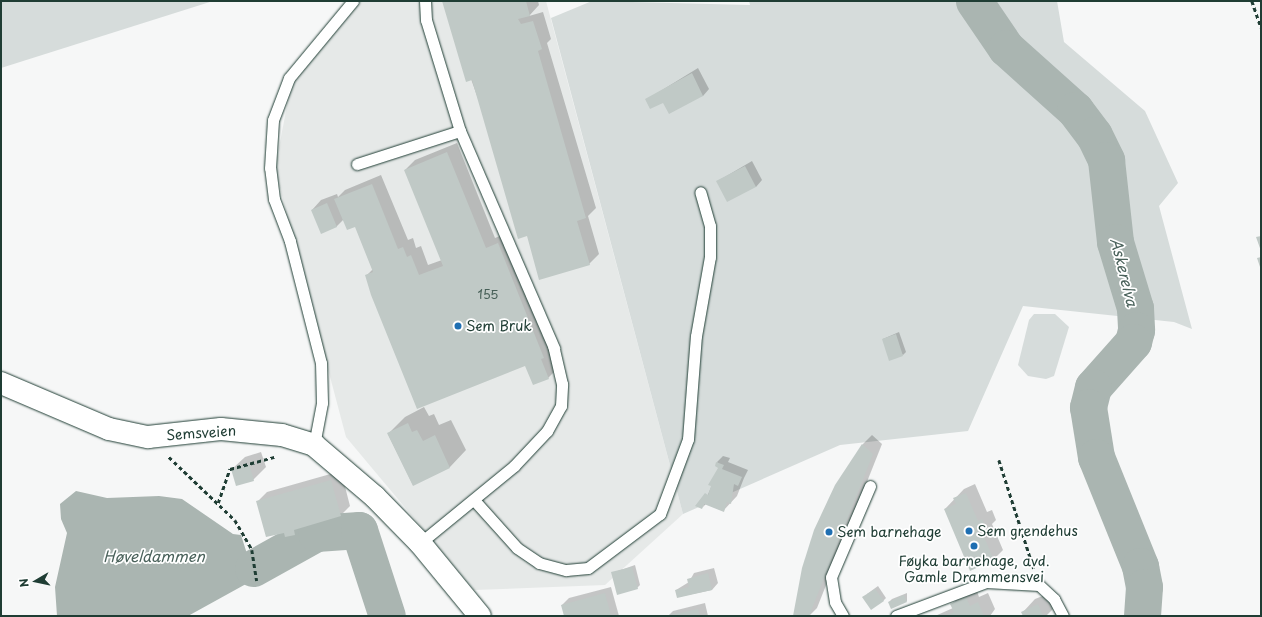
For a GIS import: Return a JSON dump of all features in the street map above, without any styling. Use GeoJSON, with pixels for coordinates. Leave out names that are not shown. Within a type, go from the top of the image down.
{"type":"FeatureCollection","features":[{"type":"Feature","properties":{"kind":"main road","name":"Semsveien"},"geometry":{"type":"LineString","coordinates":[[1,383],[109,429],[148,437],[221,429],[282,435],[314,445],[375,497],[420,543],[480,616]]}},
{"type":"Feature","properties":{"kind":"lane"},"geometry":{"type":"LineString","coordinates":[[314,445],[322,403],[321,362],[290,241],[274,199],[270,168],[273,120],[289,78],[352,1]]}},
{"type":"Feature","properties":{"kind":"lane"},"geometry":{"type":"LineString","coordinates":[[420,543],[514,466],[547,431],[562,406],[562,384],[554,348],[460,131],[426,20],[425,1]]}},
{"type":"Feature","properties":{"kind":"lane"},"geometry":{"type":"LineString","coordinates":[[357,164],[460,131]]}},
{"type":"Feature","properties":{"kind":"lane"},"geometry":{"type":"LineString","coordinates":[[474,500],[517,548],[539,563],[566,570],[588,568],[618,550],[660,514],[688,439],[696,336],[710,257],[710,226],[700,192]]}},
{"type":"Feature","properties":{"kind":"lane"},"geometry":{"type":"LineString","coordinates":[[843,616],[835,602],[831,577],[870,486]]}},
{"type":"Feature","properties":{"kind":"lane"},"geometry":{"type":"LineString","coordinates":[[896,616],[986,582],[1040,585],[1054,599],[1063,616]]}},
{"type":"Feature","properties":{"kind":"path"},"geometry":{"type":"LineString","coordinates":[[1252,1],[1261,27]]}},
{"type":"Feature","properties":{"kind":"path"},"geometry":{"type":"LineString","coordinates":[[148,437],[218,503],[248,540],[257,581]]}},
{"type":"Feature","properties":{"kind":"path"},"geometry":{"type":"LineString","coordinates":[[218,503],[230,469],[276,456]]}},
{"type":"Feature","properties":{"kind":"path"},"geometry":{"type":"LineString","coordinates":[[999,460],[1040,585]]}},
{"type":"Feature","properties":{"kind":"shaded area"},"geometry":{"type":"Polygon","coordinates":[[[1,1],[213,1],[1,68],[1,1]]]}},
{"type":"Feature","properties":{"kind":"shaded area"},"geometry":{"type":"Polygon","coordinates":[[[360,1],[546,1],[683,514],[605,585],[474,590],[346,437],[275,169],[291,84],[348,11],[360,1]]]}},
{"type":"Feature","properties":{"kind":"shaded area"},"geometry":{"type":"Polygon","coordinates":[[[592,1],[750,5],[749,1],[1057,1],[1064,42],[1145,111],[1178,183],[1159,206],[1192,329],[1174,322],[1023,306],[968,431],[840,445],[683,514],[551,18],[592,1]]]}},
{"type":"Feature","properties":{"kind":"shaded area"},"geometry":{"type":"Polygon","coordinates":[[[1034,314],[1055,314],[1069,327],[1054,376],[1046,379],[1028,376],[1018,365],[1029,320],[1034,314]]]}},
{"type":"Feature","properties":{"kind":"water","name":"Høveldammen"},"geometry":{"type":"Polygon","coordinates":[[[76,491],[107,498],[159,496],[182,499],[233,534],[241,535],[255,579],[188,616],[57,616],[55,587],[67,533],[61,519],[60,504],[76,491]]]}},
{"type":"Feature","properties":{"kind":"building"},"geometry":{"type":"Polygon","coordinates":[[[442,1],[526,1],[530,16],[518,19],[521,24],[533,21],[542,49],[538,51],[586,218],[577,221],[590,265],[539,280],[527,236],[518,239],[472,80],[466,82],[442,1]]]}},
{"type":"Feature","properties":{"kind":"building"},"geometry":{"type":"Polygon","coordinates":[[[692,73],[703,96],[669,114],[663,103],[650,109],[645,99],[692,73]]]}},
{"type":"Feature","properties":{"kind":"building","name":"Sem Bruk"},"geometry":{"type":"Polygon","coordinates":[[[447,152],[486,248],[498,243],[544,358],[541,359],[549,379],[533,385],[525,366],[417,409],[371,295],[365,275],[373,272],[355,227],[347,230],[334,199],[372,184],[398,249],[403,247],[407,257],[411,255],[419,275],[443,266],[404,170],[447,152]]]}},
{"type":"Feature","properties":{"kind":"building"},"geometry":{"type":"Polygon","coordinates":[[[745,166],[756,187],[727,202],[716,181],[745,166]]]}},
{"type":"Feature","properties":{"kind":"building"},"geometry":{"type":"Polygon","coordinates":[[[327,203],[337,227],[321,234],[311,210],[327,203]]]}},
{"type":"Feature","properties":{"kind":"building"},"geometry":{"type":"Polygon","coordinates":[[[1261,236],[1261,251],[1256,237],[1261,236]]]}},
{"type":"Feature","properties":{"kind":"building"},"geometry":{"type":"Polygon","coordinates":[[[1261,257],[1261,270],[1257,258],[1261,257]]]}},
{"type":"Feature","properties":{"kind":"building"},"geometry":{"type":"Polygon","coordinates":[[[896,334],[903,356],[889,361],[882,339],[896,334]]]}},
{"type":"Feature","properties":{"kind":"building"},"geometry":{"type":"Polygon","coordinates":[[[408,423],[412,432],[417,430],[423,441],[435,435],[450,468],[413,486],[387,433],[408,423]]]}},
{"type":"Feature","properties":{"kind":"building"},"geometry":{"type":"Polygon","coordinates":[[[862,444],[873,454],[809,616],[793,616],[802,568],[814,530],[835,485],[862,444]]]}},
{"type":"Feature","properties":{"kind":"building"},"geometry":{"type":"Polygon","coordinates":[[[716,462],[724,465],[722,469],[742,477],[738,486],[734,484],[731,504],[727,502],[724,512],[704,504],[702,509],[695,506],[705,493],[708,495],[711,486],[708,485],[718,468],[715,466],[716,462]]]}},
{"type":"Feature","properties":{"kind":"building"},"geometry":{"type":"Polygon","coordinates":[[[249,464],[254,481],[236,486],[231,469],[249,464]]]}},
{"type":"Feature","properties":{"kind":"building"},"geometry":{"type":"Polygon","coordinates":[[[331,480],[341,516],[294,530],[295,535],[285,537],[284,533],[266,537],[256,501],[331,480]]]}},
{"type":"Feature","properties":{"kind":"building","name":"Sem grendehus"},"geometry":{"type":"Polygon","coordinates":[[[966,493],[978,521],[982,519],[987,530],[982,532],[994,560],[970,571],[944,509],[956,504],[953,498],[966,493]]]}},
{"type":"Feature","properties":{"kind":"building"},"geometry":{"type":"Polygon","coordinates":[[[632,567],[638,589],[617,595],[611,572],[632,567]]]}},
{"type":"Feature","properties":{"kind":"building"},"geometry":{"type":"Polygon","coordinates":[[[708,573],[712,590],[677,598],[675,590],[689,587],[687,579],[708,573]]]}},
{"type":"Feature","properties":{"kind":"building"},"geometry":{"type":"Polygon","coordinates":[[[875,589],[884,601],[871,610],[862,597],[875,589]]]}},
{"type":"Feature","properties":{"kind":"building"},"geometry":{"type":"Polygon","coordinates":[[[605,593],[611,616],[564,616],[561,605],[605,593]]]}},
{"type":"Feature","properties":{"kind":"building"},"geometry":{"type":"Polygon","coordinates":[[[904,595],[907,602],[891,609],[888,602],[904,595]]]}},
{"type":"Feature","properties":{"kind":"building"},"geometry":{"type":"Polygon","coordinates":[[[966,597],[970,606],[978,602],[984,616],[945,616],[954,612],[950,604],[966,597]]]}},
{"type":"Feature","properties":{"kind":"building"},"geometry":{"type":"Polygon","coordinates":[[[1038,604],[1043,616],[1023,616],[1021,612],[1038,604]]]}},
{"type":"Feature","properties":{"kind":"building"},"geometry":{"type":"Polygon","coordinates":[[[698,609],[700,616],[671,616],[671,615],[698,609]]]}},
{"type":"Feature","properties":{"kind":"waterway","name":"Askerelva"},"geometry":{"type":"LineString","coordinates":[[974,1],[1006,48],[1075,110],[1094,135],[1106,160],[1115,242],[1135,308],[1136,330],[1133,342],[1093,387],[1088,407],[1096,457],[1140,566],[1144,587],[1142,616]]}},
{"type":"Feature","properties":{"kind":"waterway","name":"Askerelva"},"geometry":{"type":"LineString","coordinates":[[253,568],[316,533],[359,530],[387,616]]}},
{"type":"Feature","properties":{"kind":"place","name":"Sem Bruk"},"geometry":{"type":"Point","coordinates":[458,326]}},
{"type":"Feature","properties":{"kind":"place","name":"Sem grendehus"},"geometry":{"type":"Point","coordinates":[969,531]}},
{"type":"Feature","properties":{"kind":"place","name":"Sem barnehage"},"geometry":{"type":"Point","coordinates":[829,532]}},
{"type":"Feature","properties":{"kind":"place","name":"Føyka barnehage, avd. Gamle Drammensvei"},"geometry":{"type":"Point","coordinates":[974,546]}}]}
